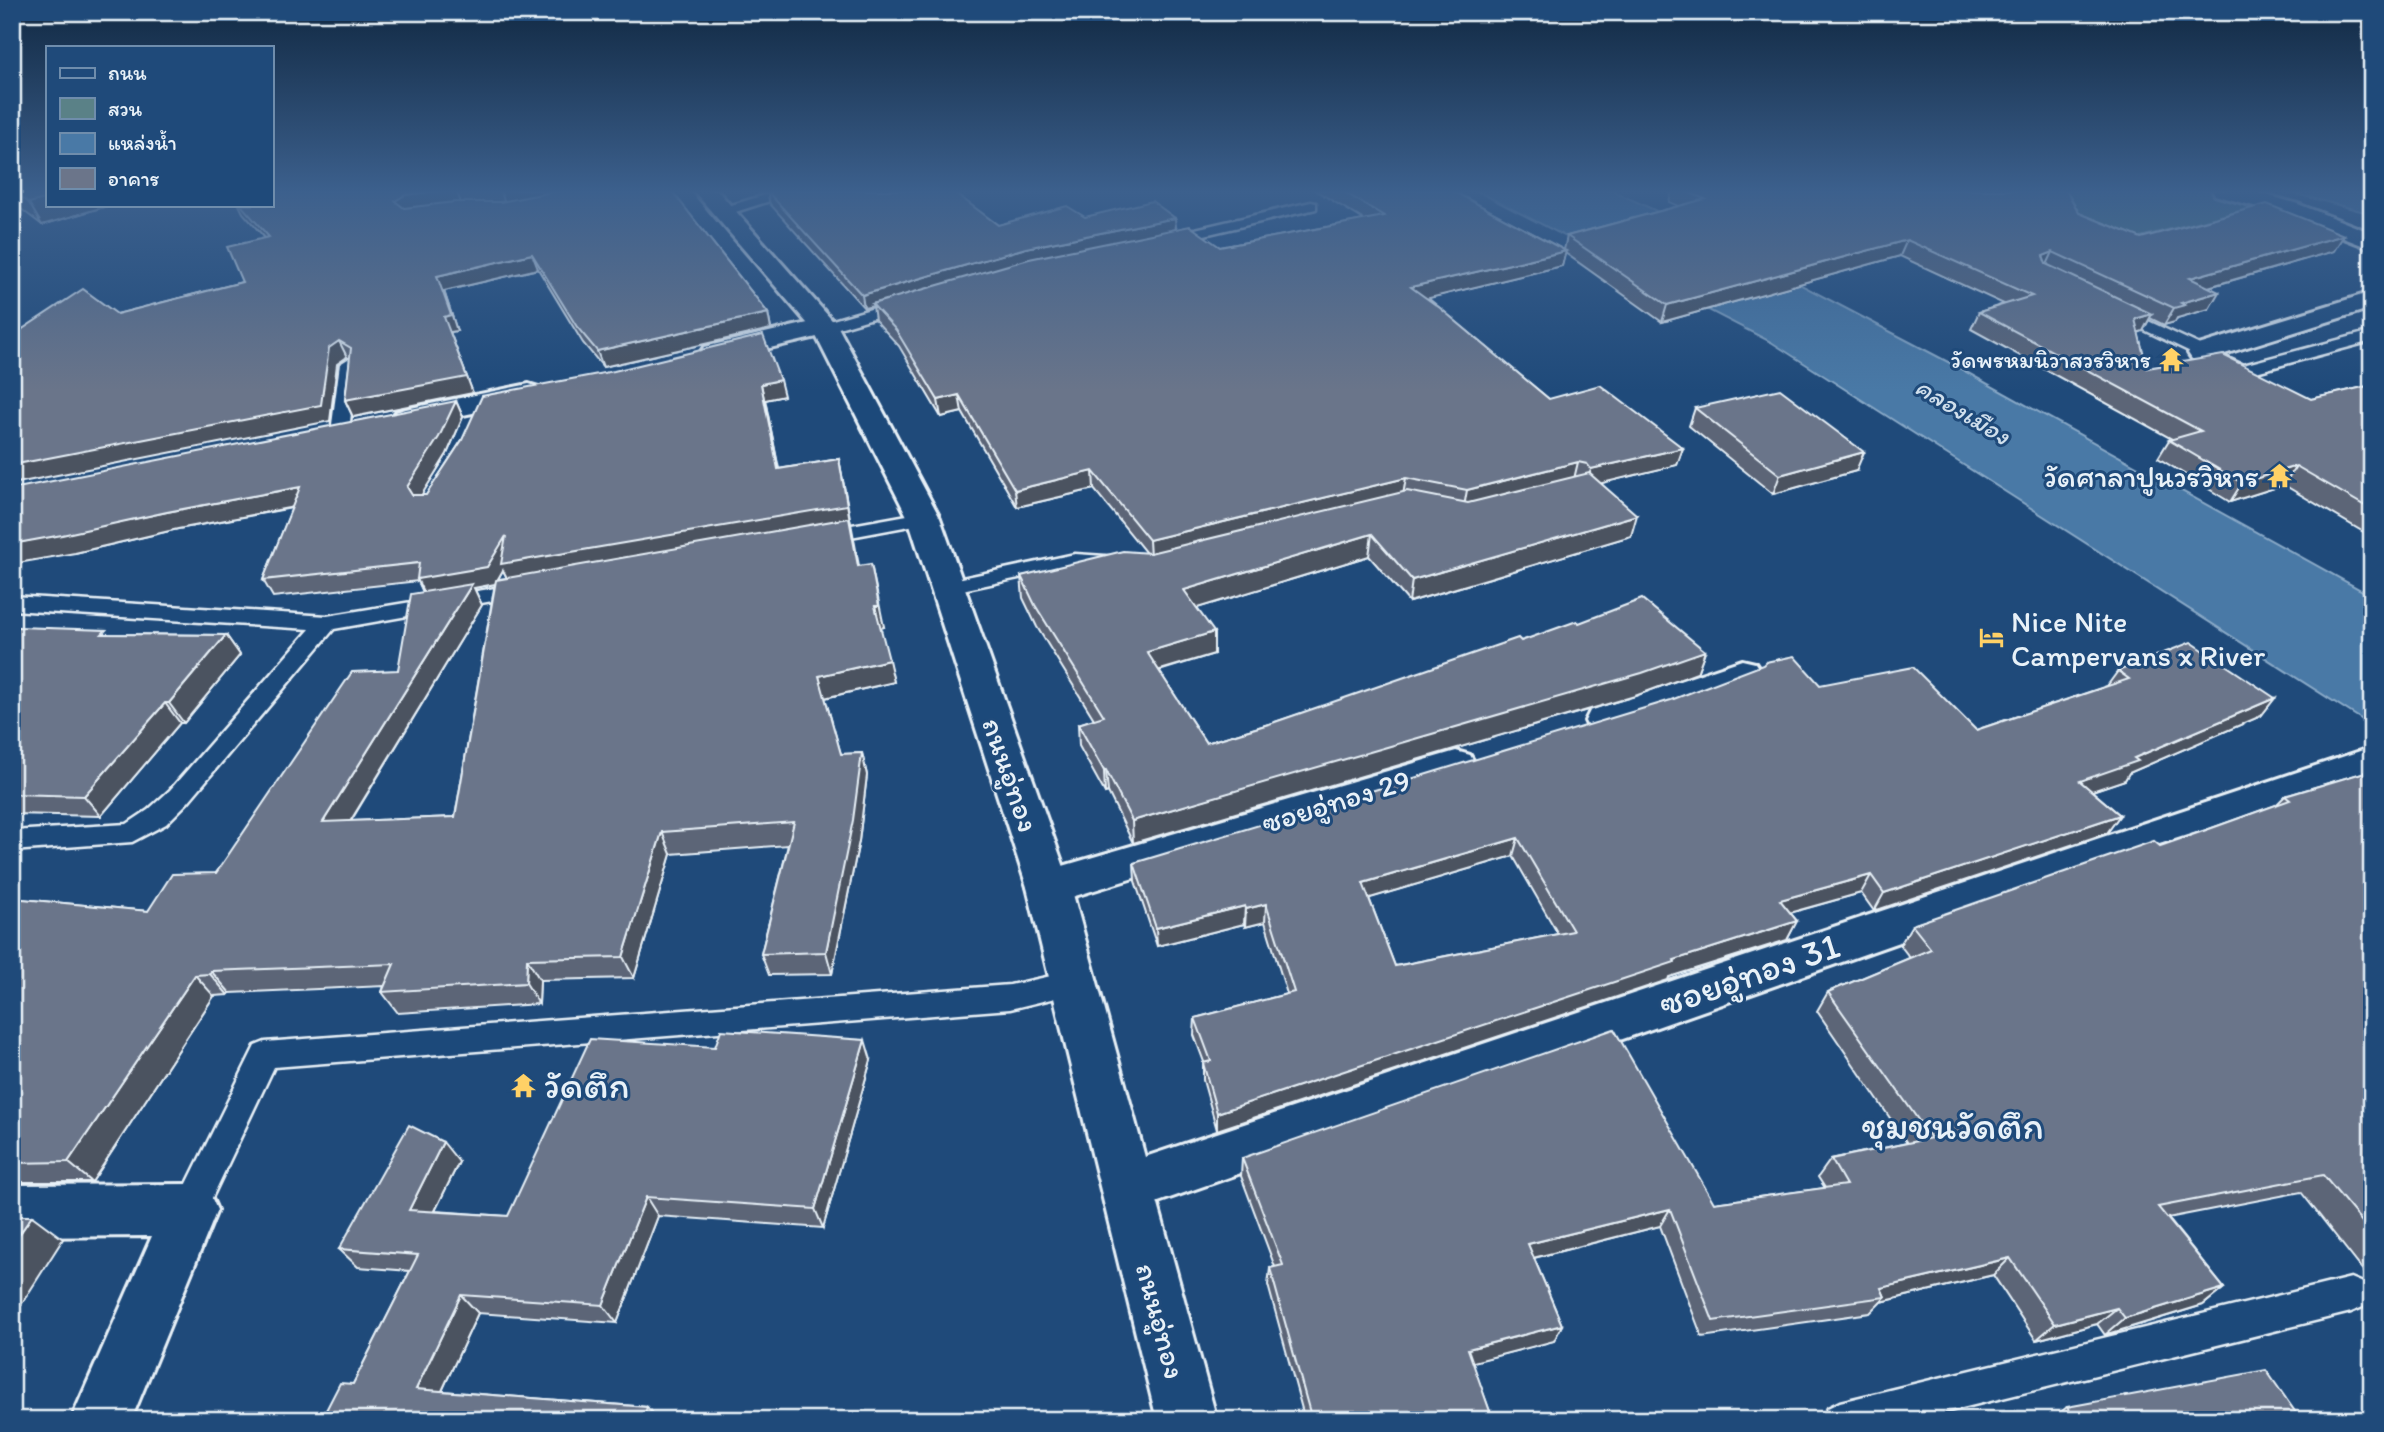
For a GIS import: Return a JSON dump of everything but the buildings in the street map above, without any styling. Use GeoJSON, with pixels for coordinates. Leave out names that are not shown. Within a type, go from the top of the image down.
{"type":"FeatureCollection","features":[{"type":"Feature","properties":{"kind":"street","name":"ถนนอู่ทอง"},"geometry":{"type":"LineString","coordinates":[[763,257],[825,327],[924,518],[1049,887],[1187,1420]]}},
{"type":"Feature","properties":{"kind":"street"},"geometry":{"type":"LineString","coordinates":[[2202,353],[2372,300]]}},
{"type":"Feature","properties":{"kind":"street"},"geometry":{"type":"LineString","coordinates":[[682,361],[825,327]]}},
{"type":"Feature","properties":{"kind":"street"},"geometry":{"type":"LineString","coordinates":[[350,430],[477,413],[562,387]]}},
{"type":"Feature","properties":{"kind":"street"},"geometry":{"type":"LineString","coordinates":[[1570,731],[1650,707],[1742,672]]}},
{"type":"Feature","properties":{"kind":"street","name":"ซอยอู่ทอง 29"},"geometry":{"type":"LineString","coordinates":[[1049,887],[1490,755]]}},
{"type":"Feature","properties":{"kind":"street","name":"ซอยอู่ทอง 31"},"geometry":{"type":"LineString","coordinates":[[1127,1188],[2372,761]]}},
{"type":"Feature","properties":{"kind":"street"},"geometry":{"type":"LineString","coordinates":[[12,1211],[190,1210],[101,1420]]}},
{"type":"Feature","properties":{"kind":"lane"},"geometry":{"type":"LineString","coordinates":[[825,327],[923,299]]}},
{"type":"Feature","properties":{"kind":"lane"},"geometry":{"type":"LineString","coordinates":[[2109,307],[2241,372],[2372,336]]}},
{"type":"Feature","properties":{"kind":"lane"},"geometry":{"type":"LineString","coordinates":[[348,365],[350,430]]}},
{"type":"Feature","properties":{"kind":"lane"},"geometry":{"type":"LineString","coordinates":[[803,540],[924,518]]}},
{"type":"Feature","properties":{"kind":"lane"},"geometry":{"type":"LineString","coordinates":[[948,587],[1075,560],[1142,566]]}},
{"type":"Feature","properties":{"kind":"lane"},"geometry":{"type":"LineString","coordinates":[[12,603],[327,623],[545,585]]}},
{"type":"Feature","properties":{"kind":"lane"},"geometry":{"type":"LineString","coordinates":[[12,841],[132,832],[157,817],[180,796],[327,623]]}},
{"type":"Feature","properties":{"kind":"lane"},"geometry":{"type":"LineString","coordinates":[[190,1210],[265,1055],[996,998],[1073,983]]}},
{"type":"Feature","properties":{"kind":"lane"},"geometry":{"type":"LineString","coordinates":[[1840,1420],[2351,1295]]}},
{"type":"Feature","properties":{"kind":"water","name":"คลองเมือง"},"geometry":{"type":"Polygon","coordinates":[[[1605,257],[1748,257],[1950,363],[2370,595],[2372,726],[1771,342],[1605,257]]]}},
{"type":"Feature","properties":{"kind":"place","name":"วัดพรหมนิวาสวรวิหาร"},"geometry":{"type":"Point","coordinates":[2171,359]}},
{"type":"Feature","properties":{"kind":"place","name":"วัดศาลาปูนวรวิหาร"},"geometry":{"type":"Point","coordinates":[2279,476]}},
{"type":"Feature","properties":{"kind":"place","name":"Nice Nite Campervans x River"},"geometry":{"type":"Point","coordinates":[1991,638]}},
{"type":"Feature","properties":{"kind":"place","name":"วัดตึก"},"geometry":{"type":"Point","coordinates":[524,1085]}},
{"type":"Feature","properties":{"kind":"district","name":"ชุมชนวัดตึก"},"geometry":{"type":"Point","coordinates":[1953,1126]}}]}
